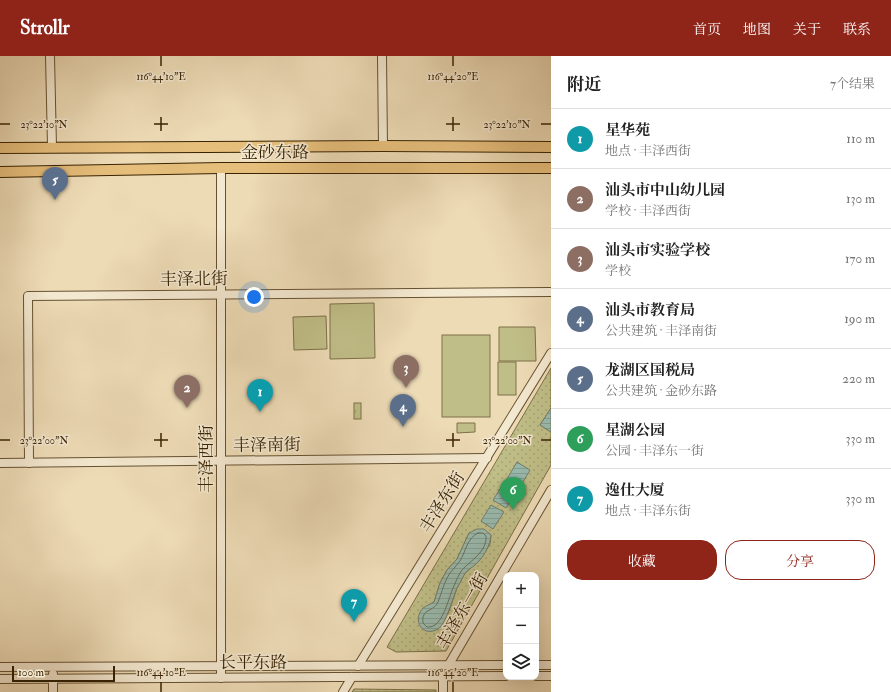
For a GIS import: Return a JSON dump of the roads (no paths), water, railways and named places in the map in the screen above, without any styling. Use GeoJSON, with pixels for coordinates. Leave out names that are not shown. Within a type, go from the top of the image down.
{"type":"FeatureCollection","features":[{"type":"Feature","properties":{"kind":"main road","name":"金砂东路"},"geometry":{"type":"LineString","coordinates":[[0,148],[383,146],[551,147]]}},
{"type":"Feature","properties":{"kind":"main road","name":"金砂东路"},"geometry":{"type":"LineString","coordinates":[[0,172],[221,168],[551,168]]}},
{"type":"Feature","properties":{"kind":"street"},"geometry":{"type":"LineString","coordinates":[[50,56],[52,147]]}},
{"type":"Feature","properties":{"kind":"street"},"geometry":{"type":"LineString","coordinates":[[382,56],[383,146]]}},
{"type":"Feature","properties":{"kind":"street","name":"丰泽西街"},"geometry":{"type":"LineString","coordinates":[[221,168],[221,678]]}},
{"type":"Feature","properties":{"kind":"street","name":"丰泽北街"},"geometry":{"type":"LineString","coordinates":[[29,463],[28,296],[551,292]]}},
{"type":"Feature","properties":{"kind":"street","name":"丰泽东街"},"geometry":{"type":"LineString","coordinates":[[358,666],[551,353]]}},
{"type":"Feature","properties":{"kind":"street","name":"丰泽南街"},"geometry":{"type":"LineString","coordinates":[[0,463],[487,458]]}},
{"type":"Feature","properties":{"kind":"street","name":"丰泽东一街"},"geometry":{"type":"LineString","coordinates":[[448,666],[551,490]]}},
{"type":"Feature","properties":{"kind":"street","name":"长平东路"},"geometry":{"type":"LineString","coordinates":[[0,667],[503,665]]}},
{"type":"Feature","properties":{"kind":"street"},"geometry":{"type":"LineString","coordinates":[[539,665],[551,665]]}},
{"type":"Feature","properties":{"kind":"street"},"geometry":{"type":"LineString","coordinates":[[53,667],[53,692]]}},
{"type":"Feature","properties":{"kind":"street"},"geometry":{"type":"LineString","coordinates":[[443,676],[443,692]]}},
{"type":"Feature","properties":{"kind":"street","name":"长平东路"},"geometry":{"type":"LineString","coordinates":[[0,679],[503,676]]}},
{"type":"Feature","properties":{"kind":"street"},"geometry":{"type":"LineString","coordinates":[[539,676],[551,676]]}},
{"type":"Feature","properties":{"kind":"street"},"geometry":{"type":"LineString","coordinates":[[343,692],[352,677]]}},
{"type":"Feature","properties":{"kind":"water"},"geometry":{"type":"Polygon","coordinates":[[[551,408],[551,432],[540,425],[551,408]]]}},
{"type":"Feature","properties":{"kind":"water"},"geometry":{"type":"Polygon","coordinates":[[[517,462],[530,470],[520,487],[507,479],[517,462]]]}},
{"type":"Feature","properties":{"kind":"water"},"geometry":{"type":"Polygon","coordinates":[[[504,483],[517,491],[506,508],[493,500],[504,483]]]}},
{"type":"Feature","properties":{"kind":"water"},"geometry":{"type":"Polygon","coordinates":[[[491,505],[504,512],[493,529],[481,521],[491,505]]]}},
{"type":"Feature","properties":{"kind":"water"},"geometry":{"type":"Polygon","coordinates":[[[477,529],[484,529],[491,535],[487,550],[481,559],[464,575],[441,626],[432,631],[423,629],[420,626],[418,618],[420,613],[423,608],[434,602],[440,583],[447,570],[457,559],[469,533],[477,529]]]}},
{"type":"Feature","properties":{"kind":"place","name":"龙湖区国税局"},"geometry":{"type":"Point","coordinates":[55,200]}},
{"type":"Feature","properties":{"kind":"place","name":"汕头市实验学校"},"geometry":{"type":"Point","coordinates":[406,388]}},
{"type":"Feature","properties":{"kind":"place","name":"汕头市中山幼儿园"},"geometry":{"type":"Point","coordinates":[187,408]}},
{"type":"Feature","properties":{"kind":"place","name":"星华苑"},"geometry":{"type":"Point","coordinates":[260,412]}},
{"type":"Feature","properties":{"kind":"place","name":"汕头市教育局"},"geometry":{"type":"Point","coordinates":[403,427]}},
{"type":"Feature","properties":{"kind":"place","name":"星湖公园"},"geometry":{"type":"Point","coordinates":[513,510]}},
{"type":"Feature","properties":{"kind":"place","name":"逸仕大厦"},"geometry":{"type":"Point","coordinates":[354,622]}}]}
